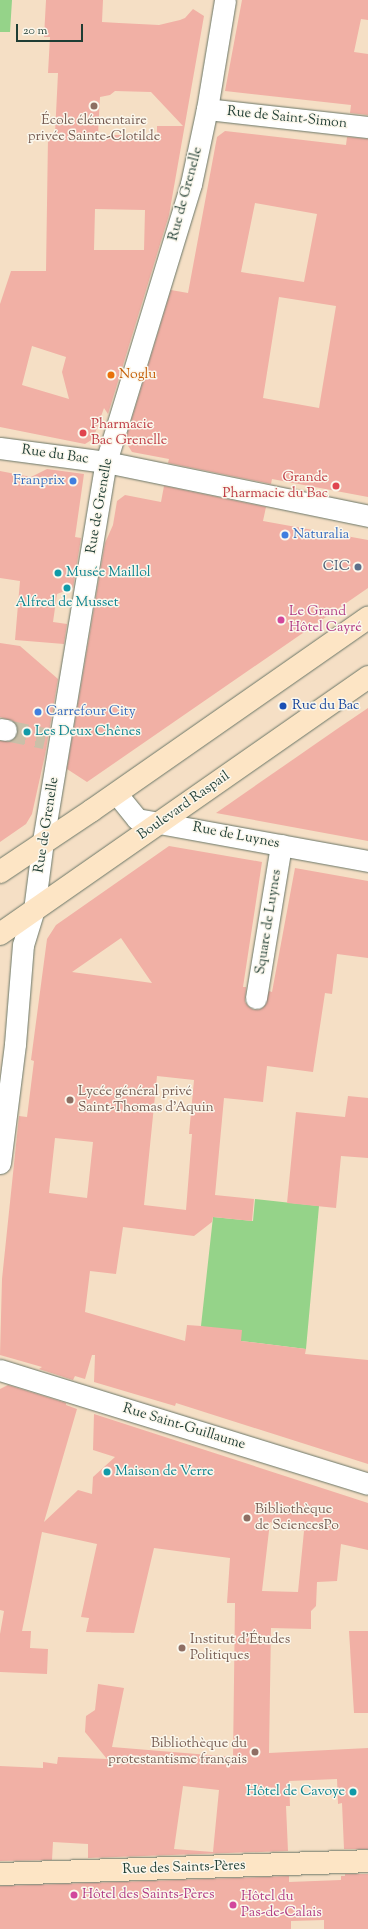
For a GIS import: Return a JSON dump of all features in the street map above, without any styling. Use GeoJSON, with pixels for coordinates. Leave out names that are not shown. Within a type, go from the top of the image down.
{"type":"FeatureCollection","features":[{"type":"Feature","properties":{"kind":"main road"},"geometry":{"type":"LineString","coordinates":[[0,872],[368,618]]}},
{"type":"Feature","properties":{"kind":"main road","name":"Boulevard Raspail"},"geometry":{"type":"LineString","coordinates":[[0,934],[368,677]]}},
{"type":"Feature","properties":{"kind":"main road","name":"Rue des Saints-Pères"},"geometry":{"type":"LineString","coordinates":[[0,1874],[368,1861]]}},
{"type":"Feature","properties":{"kind":"street","name":"Rue de Grenelle"},"geometry":{"type":"LineString","coordinates":[[0,1163],[15,1044],[23,945],[34,910],[44,841],[52,739],[106,462],[191,184],[207,109],[225,0]]}},
{"type":"Feature","properties":{"kind":"street","name":"Rue de Saint-Simon"},"geometry":{"type":"LineString","coordinates":[[207,109],[368,127]]}},
{"type":"Feature","properties":{"kind":"street","name":"Rue du Bac"},"geometry":{"type":"LineString","coordinates":[[0,448],[106,462],[368,516]]}},
{"type":"Feature","properties":{"kind":"street","name":"Rue de Luynes"},"geometry":{"type":"LineString","coordinates":[[116,793],[137,819],[368,861]]}},
{"type":"Feature","properties":{"kind":"street","name":"Square de Luynes"},"geometry":{"type":"LineString","coordinates":[[256,998],[281,845]]}},
{"type":"Feature","properties":{"kind":"street","name":"Rue Saint-Guillaume"},"geometry":{"type":"LineString","coordinates":[[0,1370],[368,1484]]}},
{"type":"Feature","properties":{"kind":"green space"},"geometry":{"type":"Polygon","coordinates":[[[0,0],[12,0],[10,32],[0,32],[0,0]]]}},
{"type":"Feature","properties":{"kind":"green space"},"geometry":{"type":"Polygon","coordinates":[[[255,1199],[319,1206],[306,1349],[241,1341],[201,1326],[213,1217],[253,1221],[255,1199]]]}},
{"type":"Feature","properties":{"kind":"building"},"geometry":{"type":"Polygon","coordinates":[[[46,0],[103,0],[102,22],[159,25],[185,18],[193,9],[204,16],[169,215],[108,414],[104,408],[93,439],[85,444],[0,427],[0,304],[11,271],[46,271],[48,137],[50,134],[55,134],[58,73],[48,73],[50,37],[44,37],[46,0]],[[115,91],[110,95],[100,97],[98,135],[157,135],[157,126],[183,126],[151,92],[115,91]],[[95,209],[94,250],[144,250],[145,210],[95,209]],[[32,346],[22,385],[69,399],[62,372],[66,357],[32,346]]]}},
{"type":"Feature","properties":{"kind":"building"},"geometry":{"type":"Polygon","coordinates":[[[242,0],[368,0],[368,20],[361,19],[354,52],[368,54],[368,115],[350,113],[351,105],[225,91],[242,0]]]}},
{"type":"Feature","properties":{"kind":"building"},"geometry":{"type":"Polygon","coordinates":[[[225,131],[346,145],[347,137],[368,139],[368,497],[272,479],[271,484],[168,463],[169,459],[132,452],[125,441],[171,290],[188,293],[217,137],[225,131]],[[255,203],[241,272],[304,282],[317,214],[255,203]],[[279,297],[263,398],[319,408],[336,306],[279,297]]]}},
{"type":"Feature","properties":{"kind":"building"},"geometry":{"type":"Polygon","coordinates":[[[47,469],[84,474],[75,537],[81,538],[73,588],[57,594],[53,622],[67,624],[64,644],[15,640],[20,581],[0,578],[0,471],[31,477],[47,469]]]}},
{"type":"Feature","properties":{"kind":"building"},"geometry":{"type":"Polygon","coordinates":[[[164,486],[266,507],[263,521],[368,540],[368,588],[87,782],[67,769],[105,543],[113,525],[117,501],[125,495],[161,502],[164,486]]]}},
{"type":"Feature","properties":{"kind":"building"},"geometry":{"type":"Polygon","coordinates":[[[0,643],[20,646],[58,679],[45,755],[32,814],[26,824],[0,842],[0,741],[11,741],[18,732],[17,725],[13,721],[0,717],[0,643]]]}},
{"type":"Feature","properties":{"kind":"building"},"geometry":{"type":"Polygon","coordinates":[[[368,708],[368,841],[216,813],[337,729],[368,708]]]}},
{"type":"Feature","properties":{"kind":"building"},"geometry":{"type":"Polygon","coordinates":[[[169,846],[262,862],[243,987],[246,987],[245,1002],[254,1010],[261,1009],[265,1005],[269,991],[272,992],[295,868],[368,881],[368,958],[337,954],[332,994],[325,993],[313,1072],[267,1066],[263,1102],[224,1098],[215,1195],[254,1199],[252,1221],[213,1217],[212,1222],[194,1236],[123,1227],[116,1274],[90,1271],[85,1312],[185,1341],[187,1325],[242,1330],[241,1341],[306,1349],[305,1354],[368,1360],[368,1464],[176,1403],[175,1406],[94,1382],[95,1355],[92,1355],[85,1379],[75,1376],[73,1380],[39,1369],[42,1367],[0,1355],[2,1279],[19,1116],[27,1117],[34,1061],[31,1060],[47,939],[56,925],[169,846]],[[121,938],[72,972],[152,983],[121,938]],[[157,1076],[144,1205],[186,1210],[192,1134],[189,1134],[194,1080],[157,1076]],[[55,1138],[49,1193],[87,1198],[93,1142],[55,1138]]]}},
{"type":"Feature","properties":{"kind":"building"},"geometry":{"type":"Polygon","coordinates":[[[348,1096],[368,1098],[368,1158],[341,1156],[336,1208],[287,1203],[296,1112],[345,1117],[348,1096]]]}},
{"type":"Feature","properties":{"kind":"building"},"geometry":{"type":"Polygon","coordinates":[[[8,1385],[66,1403],[66,1405],[77,1409],[44,1522],[78,1490],[92,1494],[93,1477],[115,1457],[93,1450],[94,1414],[368,1503],[368,1550],[341,1544],[337,1581],[317,1582],[316,1606],[311,1611],[311,1629],[271,1628],[269,1753],[368,1748],[368,1849],[344,1849],[342,1803],[338,1804],[337,1779],[289,1781],[290,1806],[286,1806],[288,1851],[88,1858],[88,1844],[53,1842],[52,1860],[0,1861],[0,1766],[43,1768],[43,1762],[57,1764],[58,1757],[107,1759],[85,1732],[86,1716],[95,1710],[98,1684],[124,1688],[112,1747],[233,1757],[235,1603],[227,1603],[230,1558],[154,1548],[134,1633],[86,1632],[89,1618],[81,1617],[97,1544],[42,1532],[22,1631],[31,1631],[30,1648],[48,1649],[47,1674],[0,1672],[0,1634],[4,1611],[0,1610],[0,1389],[8,1385]],[[270,1522],[262,1591],[298,1592],[304,1531],[270,1522]],[[183,1786],[174,1849],[213,1852],[219,1790],[183,1786]]]}},
{"type":"Feature","properties":{"kind":"building"},"geometry":{"type":"Polygon","coordinates":[[[349,1631],[368,1631],[368,1713],[354,1713],[349,1631]]]}},
{"type":"Feature","properties":{"kind":"building"},"geometry":{"type":"Polygon","coordinates":[[[345,1874],[368,1874],[368,1929],[324,1929],[324,1920],[291,1921],[291,1929],[0,1929],[0,1886],[289,1876],[289,1882],[341,1880],[341,1876],[345,1876],[345,1874]]]}},
{"type":"Feature","properties":{"kind":"tunnel"},"geometry":{"type":"LineString","coordinates":[[6,730],[45,738]]}},
{"type":"Feature","properties":{"kind":"place","name":"École élémentaire privée Sainte-Clotilde"},"geometry":{"type":"Point","coordinates":[94,106]}},
{"type":"Feature","properties":{"kind":"place","name":"Noglu"},"geometry":{"type":"Point","coordinates":[111,375]}},
{"type":"Feature","properties":{"kind":"place","name":"Pharmacie Bac Grenelle"},"geometry":{"type":"Point","coordinates":[83,433]}},
{"type":"Feature","properties":{"kind":"place","name":"Franprix"},"geometry":{"type":"Point","coordinates":[73,481]}},
{"type":"Feature","properties":{"kind":"place","name":"Grande Pharmacie du Bac"},"geometry":{"type":"Point","coordinates":[336,486]}},
{"type":"Feature","properties":{"kind":"place","name":"Naturalia"},"geometry":{"type":"Point","coordinates":[285,535]}},
{"type":"Feature","properties":{"kind":"place","name":"CIC"},"geometry":{"type":"Point","coordinates":[358,567]}},
{"type":"Feature","properties":{"kind":"place","name":"Musée Maillol"},"geometry":{"type":"Point","coordinates":[58,573]}},
{"type":"Feature","properties":{"kind":"place","name":"Alfred de Musset"},"geometry":{"type":"Point","coordinates":[67,588]}},
{"type":"Feature","properties":{"kind":"place","name":"Le Grand Hôtel Cayré"},"geometry":{"type":"Point","coordinates":[281,620]}},
{"type":"Feature","properties":{"kind":"place","name":"Rue du Bac"},"geometry":{"type":"Point","coordinates":[283,706]}},
{"type":"Feature","properties":{"kind":"place","name":"Carrefour City"},"geometry":{"type":"Point","coordinates":[38,712]}},
{"type":"Feature","properties":{"kind":"place","name":"Les Deux Chênes"},"geometry":{"type":"Point","coordinates":[27,732]}},
{"type":"Feature","properties":{"kind":"place","name":"Lycée général privé Saint-Thomas d'Aquin"},"geometry":{"type":"Point","coordinates":[70,1100]}},
{"type":"Feature","properties":{"kind":"place","name":"Maison de Verre"},"geometry":{"type":"Point","coordinates":[107,1472]}},
{"type":"Feature","properties":{"kind":"place","name":"Bibliothèque de SciencesPo"},"geometry":{"type":"Point","coordinates":[247,1518]}},
{"type":"Feature","properties":{"kind":"place","name":"Institut d'Études Politiques"},"geometry":{"type":"Point","coordinates":[182,1648]}},
{"type":"Feature","properties":{"kind":"place","name":"Bibliothèque du protestantisme français"},"geometry":{"type":"Point","coordinates":[255,1752]}},
{"type":"Feature","properties":{"kind":"place","name":"Hôtel de Cavoye"},"geometry":{"type":"Point","coordinates":[353,1792]}},
{"type":"Feature","properties":{"kind":"place","name":"Hôtel des Saints-Pères"},"geometry":{"type":"Point","coordinates":[74,1895]}},
{"type":"Feature","properties":{"kind":"place","name":"Hôtel du Pas-de-Calais"},"geometry":{"type":"Point","coordinates":[233,1905]}}]}
